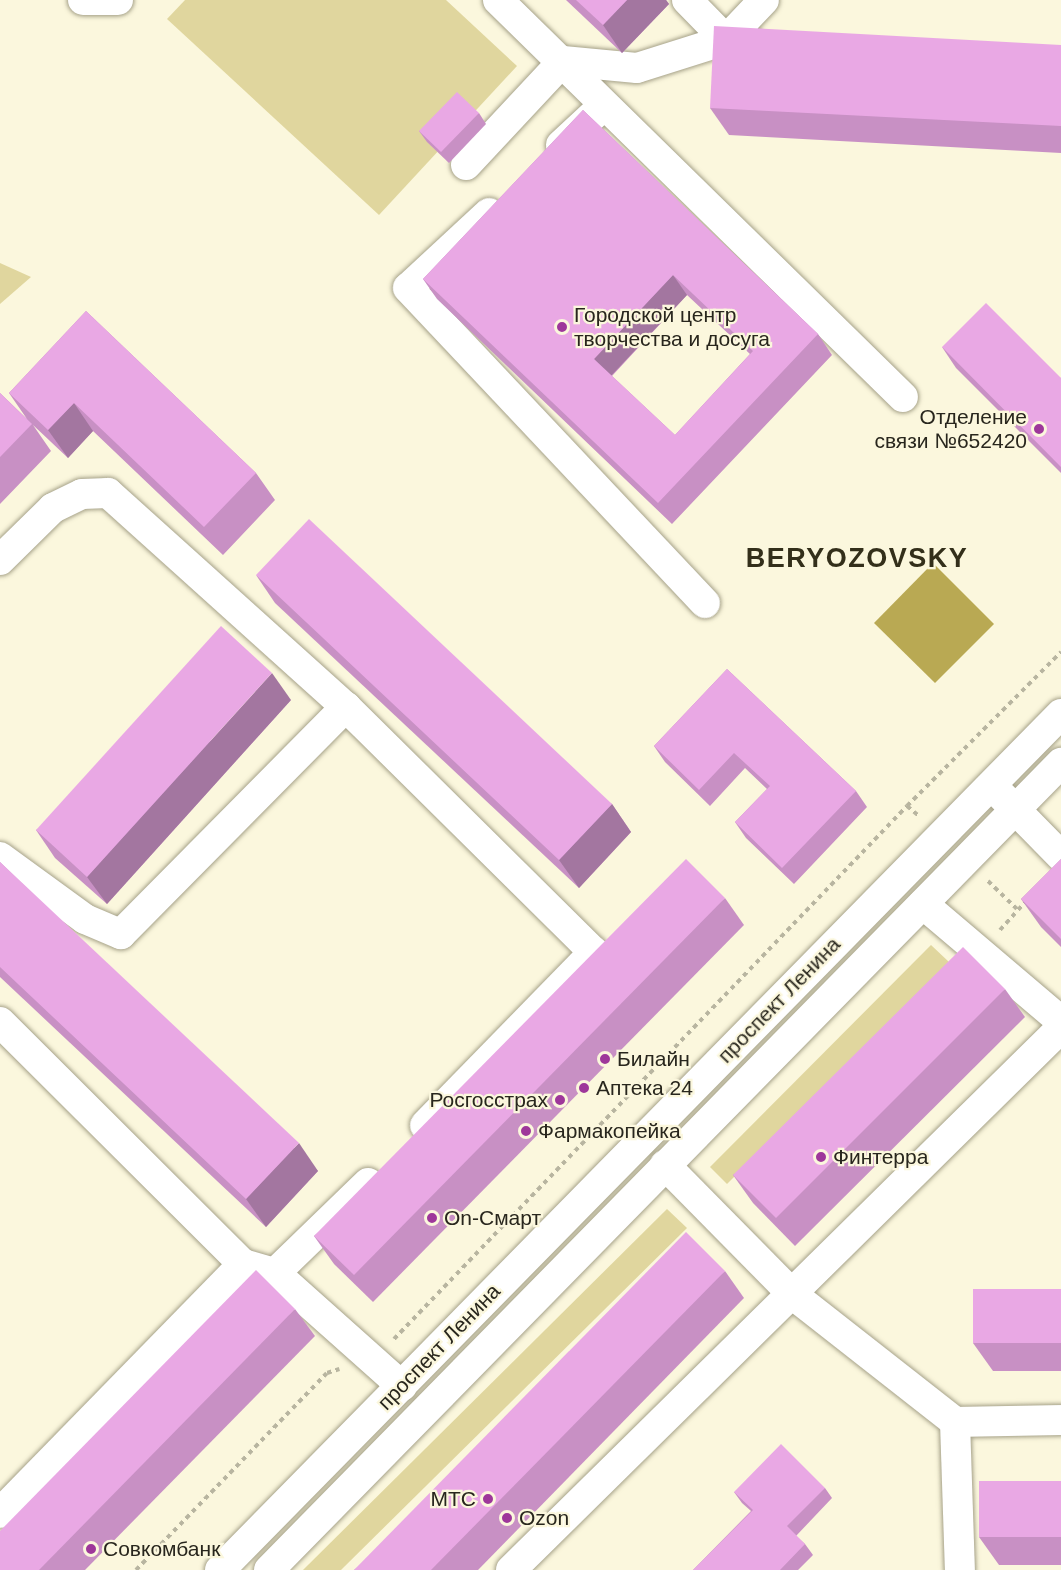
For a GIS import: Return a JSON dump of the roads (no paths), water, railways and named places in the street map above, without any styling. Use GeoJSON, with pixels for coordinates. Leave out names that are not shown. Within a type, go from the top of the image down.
{"type":"FeatureCollection","features":[{"type":"Feature","properties":{"kind":"street"},"geometry":{"type":"LineString","coordinates":[[84,0],[118,0]]}},
{"type":"Feature","properties":{"kind":"street"},"geometry":{"type":"LineString","coordinates":[[498,0],[563,61],[603,106],[903,397]]}},
{"type":"Feature","properties":{"kind":"street"},"geometry":{"type":"LineString","coordinates":[[687,0],[726,40]]}},
{"type":"Feature","properties":{"kind":"street"},"geometry":{"type":"LineString","coordinates":[[726,40],[764,0]]}},
{"type":"Feature","properties":{"kind":"street"},"geometry":{"type":"LineString","coordinates":[[563,61],[637,68],[726,40],[774,42]]}},
{"type":"Feature","properties":{"kind":"street"},"geometry":{"type":"LineString","coordinates":[[466,165],[563,61]]}},
{"type":"Feature","properties":{"kind":"street"},"geometry":{"type":"LineString","coordinates":[[544,161],[603,106]]}},
{"type":"Feature","properties":{"kind":"street"},"geometry":{"type":"LineString","coordinates":[[510,193],[408,288],[705,603]]}},
{"type":"Feature","properties":{"kind":"street"},"geometry":{"type":"LineString","coordinates":[[0,560],[53,508],[82,494],[108,493],[346,707],[594,952],[396,1154],[274,1273]]}},
{"type":"Feature","properties":{"kind":"street"},"geometry":{"type":"LineString","coordinates":[[0,857],[85,919],[121,934],[346,707]]}},
{"type":"Feature","properties":{"kind":"street","name":"проспект Ленина"},"geometry":{"type":"LineString","coordinates":[[220,1570],[1061,714]]}},
{"type":"Feature","properties":{"kind":"street","name":"проспект Ленина"},"geometry":{"type":"LineString","coordinates":[[269,1570],[922,904],[964,858],[1017,811],[1061,763]]}},
{"type":"Feature","properties":{"kind":"street"},"geometry":{"type":"LineString","coordinates":[[992,786],[1061,856]]}},
{"type":"Feature","properties":{"kind":"street"},"geometry":{"type":"LineString","coordinates":[[922,904],[1061,1021]]}},
{"type":"Feature","properties":{"kind":"street"},"geometry":{"type":"LineString","coordinates":[[0,1022],[243,1264],[274,1273],[402,1386]]}},
{"type":"Feature","properties":{"kind":"street"},"geometry":{"type":"LineString","coordinates":[[511,1570],[1061,1028]]}},
{"type":"Feature","properties":{"kind":"street"},"geometry":{"type":"LineString","coordinates":[[665,1165],[792,1294],[955,1422],[1061,1420]]}},
{"type":"Feature","properties":{"kind":"street"},"geometry":{"type":"LineString","coordinates":[[0,1513],[243,1264]]}},
{"type":"Feature","properties":{"kind":"street"},"geometry":{"type":"LineString","coordinates":[[955,1422],[960,1570]]}},
{"type":"Feature","properties":{"kind":"place","name":"Городской центр творчества и досуга"},"geometry":{"type":"Point","coordinates":[562,327]}},
{"type":"Feature","properties":{"kind":"place","name":"Отделение связи №652420"},"geometry":{"type":"Point","coordinates":[1039,429]}},
{"type":"Feature","properties":{"kind":"place","name":"Билайн"},"geometry":{"type":"Point","coordinates":[605,1059]}},
{"type":"Feature","properties":{"kind":"place","name":"Аптека 24"},"geometry":{"type":"Point","coordinates":[584,1088]}},
{"type":"Feature","properties":{"kind":"place","name":"Росгосстрах"},"geometry":{"type":"Point","coordinates":[560,1100]}},
{"type":"Feature","properties":{"kind":"place","name":"Фармакопейка"},"geometry":{"type":"Point","coordinates":[526,1131]}},
{"type":"Feature","properties":{"kind":"place","name":"Финтерра"},"geometry":{"type":"Point","coordinates":[821,1157]}},
{"type":"Feature","properties":{"kind":"place","name":"On-Смарт"},"geometry":{"type":"Point","coordinates":[432,1218]}},
{"type":"Feature","properties":{"kind":"place","name":"МТС"},"geometry":{"type":"Point","coordinates":[488,1499]}},
{"type":"Feature","properties":{"kind":"place","name":"Ozon"},"geometry":{"type":"Point","coordinates":[507,1518]}},
{"type":"Feature","properties":{"kind":"place","name":"Совкомбанк"},"geometry":{"type":"Point","coordinates":[91,1549]}},
{"type":"Feature","properties":{"kind":"district","name":"BERYOZOVSKY"},"geometry":{"type":"Point","coordinates":[857,559]}}]}
